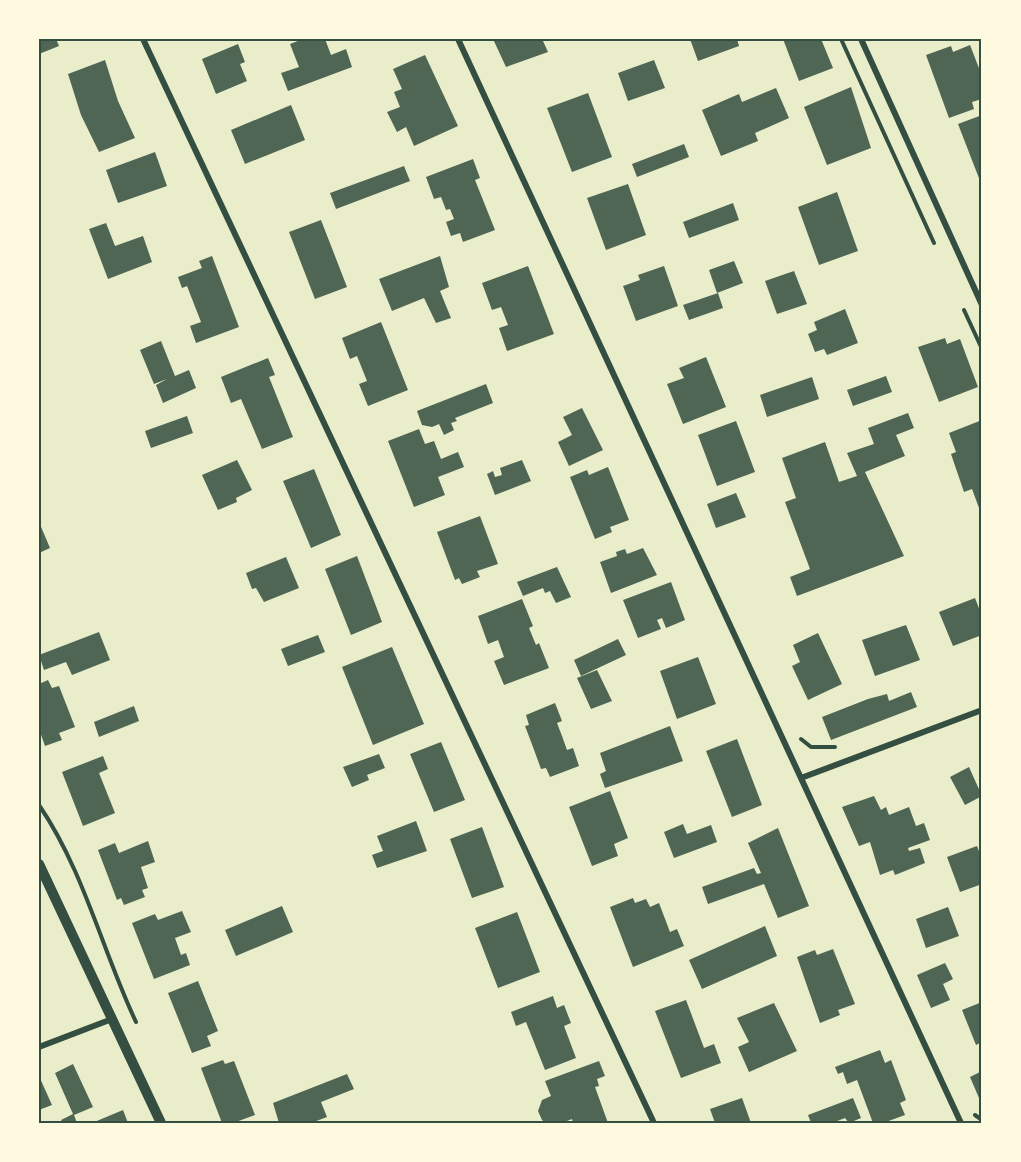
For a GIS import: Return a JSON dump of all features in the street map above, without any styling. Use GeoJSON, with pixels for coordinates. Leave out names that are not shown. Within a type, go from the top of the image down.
{"type":"FeatureCollection","features":[{"type":"Feature","properties":{"kind":"street"},"geometry":{"type":"LineString","coordinates":[[143,39],[654,1123]]}},
{"type":"Feature","properties":{"kind":"street"},"geometry":{"type":"LineString","coordinates":[[458,39],[961,1123]]}},
{"type":"Feature","properties":{"kind":"street"},"geometry":{"type":"LineString","coordinates":[[861,39],[982,305]]}},
{"type":"Feature","properties":{"kind":"street"},"geometry":{"type":"LineString","coordinates":[[801,778],[982,710]]}},
{"type":"Feature","properties":{"kind":"street"},"geometry":{"type":"LineString","coordinates":[[39,864],[161,1123]]}},
{"type":"Feature","properties":{"kind":"street"},"geometry":{"type":"LineString","coordinates":[[39,1047],[112,1019]]}},
{"type":"Feature","properties":{"kind":"path"},"geometry":{"type":"LineString","coordinates":[[841,39],[938,253]]}},
{"type":"Feature","properties":{"kind":"path"},"geometry":{"type":"LineString","coordinates":[[963,306],[982,349]]}},
{"type":"Feature","properties":{"kind":"path"},"geometry":{"type":"LineString","coordinates":[[797,731],[811,747],[834,747],[845,743]]}},
{"type":"Feature","properties":{"kind":"path"},"geometry":{"type":"LineString","coordinates":[[39,805],[54,827],[88,897],[117,981],[141,1032]]}},
{"type":"Feature","properties":{"kind":"building"},"geometry":{"type":"Polygon","coordinates":[[[39,39],[56,39],[59,46],[39,54],[39,39]]]}},
{"type":"Feature","properties":{"kind":"building"},"geometry":{"type":"Polygon","coordinates":[[[303,39],[325,39],[331,55],[346,49],[352,67],[288,91],[281,73],[299,67],[290,44],[303,39]]]}},
{"type":"Feature","properties":{"kind":"building"},"geometry":{"type":"Polygon","coordinates":[[[493,39],[546,39],[543,41],[548,52],[506,67],[493,39]]]}},
{"type":"Feature","properties":{"kind":"building"},"geometry":{"type":"Polygon","coordinates":[[[690,39],[737,39],[739,46],[698,61],[690,39]]]}},
{"type":"Feature","properties":{"kind":"building"},"geometry":{"type":"Polygon","coordinates":[[[783,39],[821,39],[833,68],[799,81],[783,39]]]}},
{"type":"Feature","properties":{"kind":"building"},"geometry":{"type":"Polygon","coordinates":[[[238,44],[245,62],[240,64],[247,81],[216,94],[202,59],[238,44]]]}},
{"type":"Feature","properties":{"kind":"building"},"geometry":{"type":"Polygon","coordinates":[[[970,45],[982,76],[982,99],[972,102],[974,109],[949,118],[926,55],[951,46],[953,52],[970,45]]]}},
{"type":"Feature","properties":{"kind":"building"},"geometry":{"type":"Polygon","coordinates":[[[425,55],[458,126],[414,146],[406,127],[397,132],[387,112],[400,107],[394,92],[402,89],[393,69],[425,55]]]}},
{"type":"Feature","properties":{"kind":"building"},"geometry":{"type":"Polygon","coordinates":[[[105,60],[118,101],[135,138],[99,152],[81,115],[68,74],[105,60]]]}},
{"type":"Feature","properties":{"kind":"building"},"geometry":{"type":"Polygon","coordinates":[[[654,60],[665,88],[628,101],[618,73],[654,60]]]}},
{"type":"Feature","properties":{"kind":"building"},"geometry":{"type":"Polygon","coordinates":[[[851,87],[871,148],[827,165],[804,107],[851,87]]]}},
{"type":"Feature","properties":{"kind":"building"},"geometry":{"type":"Polygon","coordinates":[[[776,88],[789,118],[755,133],[758,141],[721,156],[702,110],[739,94],[742,102],[776,88]]]}},
{"type":"Feature","properties":{"kind":"building"},"geometry":{"type":"Polygon","coordinates":[[[588,93],[612,157],[572,172],[547,108],[588,93]]]}},
{"type":"Feature","properties":{"kind":"building"},"geometry":{"type":"Polygon","coordinates":[[[291,105],[305,140],[245,164],[231,130],[291,105]]]}},
{"type":"Feature","properties":{"kind":"building"},"geometry":{"type":"Polygon","coordinates":[[[982,115],[982,186],[958,124],[982,115]]]}},
{"type":"Feature","properties":{"kind":"building"},"geometry":{"type":"Polygon","coordinates":[[[684,144],[689,157],[637,177],[632,164],[684,144]]]}},
{"type":"Feature","properties":{"kind":"building"},"geometry":{"type":"Polygon","coordinates":[[[155,152],[167,186],[118,203],[106,170],[155,152]]]}},
{"type":"Feature","properties":{"kind":"building"},"geometry":{"type":"Polygon","coordinates":[[[473,159],[480,178],[475,180],[495,230],[463,242],[460,233],[451,236],[446,222],[454,219],[450,209],[446,210],[441,197],[434,199],[426,177],[473,159]]]}},
{"type":"Feature","properties":{"kind":"building"},"geometry":{"type":"Polygon","coordinates":[[[404,166],[410,181],[336,209],[330,193],[404,166]]]}},
{"type":"Feature","properties":{"kind":"building"},"geometry":{"type":"Polygon","coordinates":[[[628,184],[646,235],[606,250],[587,198],[628,184]]]}},
{"type":"Feature","properties":{"kind":"building"},"geometry":{"type":"Polygon","coordinates":[[[837,192],[858,251],[819,265],[798,207],[837,192]]]}},
{"type":"Feature","properties":{"kind":"building"},"geometry":{"type":"Polygon","coordinates":[[[733,203],[739,220],[689,238],[683,222],[733,203]]]}},
{"type":"Feature","properties":{"kind":"building"},"geometry":{"type":"Polygon","coordinates":[[[321,220],[347,287],[315,299],[289,232],[321,220]]]}},
{"type":"Feature","properties":{"kind":"building"},"geometry":{"type":"Polygon","coordinates":[[[106,223],[115,246],[143,236],[152,262],[108,279],[89,229],[106,223]]]}},
{"type":"Feature","properties":{"kind":"building"},"geometry":{"type":"Polygon","coordinates":[[[212,256],[239,327],[196,343],[190,326],[201,322],[187,286],[182,288],[178,277],[202,268],[199,261],[212,256]]]}},
{"type":"Feature","properties":{"kind":"building"},"geometry":{"type":"Polygon","coordinates":[[[440,256],[449,287],[440,291],[451,318],[436,323],[424,298],[392,311],[379,279],[440,256]]]}},
{"type":"Feature","properties":{"kind":"building"},"geometry":{"type":"Polygon","coordinates":[[[734,261],[743,283],[717,293],[709,270],[734,261]]]}},
{"type":"Feature","properties":{"kind":"building"},"geometry":{"type":"Polygon","coordinates":[[[528,266],[554,334],[507,351],[499,328],[508,325],[501,307],[492,310],[482,283],[528,266]]]}},
{"type":"Feature","properties":{"kind":"building"},"geometry":{"type":"Polygon","coordinates":[[[664,266],[678,306],[636,321],[623,286],[640,280],[638,275],[664,266]]]}},
{"type":"Feature","properties":{"kind":"building"},"geometry":{"type":"Polygon","coordinates":[[[794,271],[807,304],[777,314],[765,281],[794,271]]]}},
{"type":"Feature","properties":{"kind":"building"},"geometry":{"type":"Polygon","coordinates":[[[718,293],[723,308],[689,320],[683,305],[718,293]]]}},
{"type":"Feature","properties":{"kind":"building"},"geometry":{"type":"Polygon","coordinates":[[[845,309],[858,343],[827,355],[824,349],[815,352],[808,334],[817,330],[814,322],[845,309]]]}},
{"type":"Feature","properties":{"kind":"building"},"geometry":{"type":"Polygon","coordinates":[[[381,322],[408,390],[368,406],[359,384],[367,381],[357,356],[350,359],[342,338],[381,322]]]}},
{"type":"Feature","properties":{"kind":"building"},"geometry":{"type":"Polygon","coordinates":[[[945,338],[947,344],[960,339],[978,387],[939,402],[918,347],[945,338]]]}},
{"type":"Feature","properties":{"kind":"building"},"geometry":{"type":"Polygon","coordinates":[[[161,341],[175,376],[189,370],[196,388],[163,403],[156,385],[167,379],[154,384],[140,350],[161,341]]]}},
{"type":"Feature","properties":{"kind":"building"},"geometry":{"type":"Polygon","coordinates":[[[706,357],[726,407],[683,424],[667,384],[684,378],[679,368],[706,357]]]}},
{"type":"Feature","properties":{"kind":"building"},"geometry":{"type":"Polygon","coordinates":[[[268,358],[275,375],[269,377],[293,437],[262,449],[241,399],[231,403],[221,377],[268,358]]]}},
{"type":"Feature","properties":{"kind":"building"},"geometry":{"type":"Polygon","coordinates":[[[886,376],[892,392],[853,406],[847,390],[886,376]]]}},
{"type":"Feature","properties":{"kind":"building"},"geometry":{"type":"Polygon","coordinates":[[[812,377],[819,399],[767,417],[760,395],[812,377]]]}},
{"type":"Feature","properties":{"kind":"building"},"geometry":{"type":"Polygon","coordinates":[[[486,384],[493,403],[455,418],[457,421],[451,423],[454,430],[444,435],[439,424],[432,427],[422,425],[417,411],[486,384]]]}},
{"type":"Feature","properties":{"kind":"building"},"geometry":{"type":"Polygon","coordinates":[[[582,408],[603,450],[569,466],[558,442],[572,435],[563,417],[582,408]]]}},
{"type":"Feature","properties":{"kind":"building"},"geometry":{"type":"Polygon","coordinates":[[[908,413],[914,428],[896,435],[905,456],[865,472],[904,556],[797,596],[790,577],[810,569],[785,502],[796,498],[782,458],[825,442],[839,482],[857,476],[847,453],[874,444],[868,428],[908,413]]]}},
{"type":"Feature","properties":{"kind":"building"},"geometry":{"type":"Polygon","coordinates":[[[187,416],[193,433],[151,448],[145,431],[187,416]]]}},
{"type":"Feature","properties":{"kind":"building"},"geometry":{"type":"Polygon","coordinates":[[[982,420],[982,507],[979,508],[972,489],[964,492],[951,454],[956,452],[949,433],[982,420]]]}},
{"type":"Feature","properties":{"kind":"building"},"geometry":{"type":"Polygon","coordinates":[[[736,421],[755,472],[717,486],[698,435],[736,421]]]}},
{"type":"Feature","properties":{"kind":"building"},"geometry":{"type":"Polygon","coordinates":[[[419,429],[425,444],[434,441],[441,459],[458,452],[464,467],[438,477],[445,495],[414,507],[388,441],[419,429]]]}},
{"type":"Feature","properties":{"kind":"building"},"geometry":{"type":"Polygon","coordinates":[[[237,460],[252,490],[236,498],[237,502],[218,510],[202,475],[237,460]]]}},
{"type":"Feature","properties":{"kind":"building"},"geometry":{"type":"Polygon","coordinates":[[[522,460],[531,481],[495,495],[487,474],[493,471],[495,477],[502,475],[500,468],[522,460]]]}},
{"type":"Feature","properties":{"kind":"building"},"geometry":{"type":"Polygon","coordinates":[[[608,467],[629,520],[610,527],[612,532],[595,539],[570,477],[587,470],[589,475],[608,467]]]}},
{"type":"Feature","properties":{"kind":"building"},"geometry":{"type":"Polygon","coordinates":[[[314,469],[341,535],[311,548],[283,481],[314,469]]]}},
{"type":"Feature","properties":{"kind":"building"},"geometry":{"type":"Polygon","coordinates":[[[736,493],[746,517],[716,528],[707,504],[736,493]]]}},
{"type":"Feature","properties":{"kind":"building"},"geometry":{"type":"Polygon","coordinates":[[[480,516],[498,564],[477,571],[480,577],[462,584],[459,578],[455,580],[437,532],[480,516]]]}},
{"type":"Feature","properties":{"kind":"building"},"geometry":{"type":"Polygon","coordinates":[[[39,522],[50,548],[39,553],[39,522]]]}},
{"type":"Feature","properties":{"kind":"building"},"geometry":{"type":"Polygon","coordinates":[[[643,548],[657,575],[611,593],[600,562],[617,556],[616,552],[625,549],[627,554],[643,548]]]}},
{"type":"Feature","properties":{"kind":"building"},"geometry":{"type":"Polygon","coordinates":[[[357,556],[382,622],[351,635],[325,569],[357,556]]]}},
{"type":"Feature","properties":{"kind":"building"},"geometry":{"type":"Polygon","coordinates":[[[286,557],[299,588],[264,602],[256,588],[252,589],[246,573],[286,557]]]}},
{"type":"Feature","properties":{"kind":"building"},"geometry":{"type":"Polygon","coordinates":[[[557,567],[571,597],[556,603],[550,591],[545,593],[543,588],[523,596],[517,582],[557,567]]]}},
{"type":"Feature","properties":{"kind":"building"},"geometry":{"type":"Polygon","coordinates":[[[671,582],[685,620],[666,628],[662,618],[657,620],[661,629],[638,638],[623,600],[671,582]]]}},
{"type":"Feature","properties":{"kind":"building"},"geometry":{"type":"Polygon","coordinates":[[[975,598],[982,616],[982,635],[953,646],[939,612],[975,598]]]}},
{"type":"Feature","properties":{"kind":"building"},"geometry":{"type":"Polygon","coordinates":[[[522,599],[533,626],[529,628],[536,645],[539,643],[549,668],[504,685],[494,661],[504,657],[498,640],[488,644],[478,616],[522,599]]]}},
{"type":"Feature","properties":{"kind":"building"},"geometry":{"type":"Polygon","coordinates":[[[906,625],[920,660],[875,676],[862,640],[906,625]]]}},
{"type":"Feature","properties":{"kind":"building"},"geometry":{"type":"Polygon","coordinates":[[[99,632],[110,660],[72,675],[66,662],[44,670],[39,655],[99,632]]]}},
{"type":"Feature","properties":{"kind":"building"},"geometry":{"type":"Polygon","coordinates":[[[818,633],[842,684],[808,700],[792,666],[800,662],[793,645],[818,633]]]}},
{"type":"Feature","properties":{"kind":"building"},"geometry":{"type":"Polygon","coordinates":[[[318,635],[325,652],[288,666],[281,649],[318,635]]]}},
{"type":"Feature","properties":{"kind":"building"},"geometry":{"type":"Polygon","coordinates":[[[618,639],[626,655],[581,676],[574,660],[618,639]]]}},
{"type":"Feature","properties":{"kind":"building"},"geometry":{"type":"Polygon","coordinates":[[[392,647],[424,724],[373,745],[342,667],[392,647]]]}},
{"type":"Feature","properties":{"kind":"building"},"geometry":{"type":"Polygon","coordinates":[[[698,657],[716,704],[677,719],[660,671],[698,657]]]}},
{"type":"Feature","properties":{"kind":"building"},"geometry":{"type":"Polygon","coordinates":[[[597,670],[612,701],[591,709],[577,678],[597,670]]]}},
{"type":"Feature","properties":{"kind":"building"},"geometry":{"type":"Polygon","coordinates":[[[48,680],[52,688],[59,686],[75,727],[59,733],[62,740],[45,746],[39,729],[39,684],[48,680]]]}},
{"type":"Feature","properties":{"kind":"building"},"geometry":{"type":"Polygon","coordinates":[[[911,692],[917,707],[831,740],[822,717],[868,699],[887,694],[889,701],[911,692]]]}},
{"type":"Feature","properties":{"kind":"building"},"geometry":{"type":"Polygon","coordinates":[[[555,703],[562,721],[557,723],[567,750],[573,748],[579,766],[550,777],[546,768],[541,769],[525,726],[529,725],[526,715],[555,703]]]}},
{"type":"Feature","properties":{"kind":"building"},"geometry":{"type":"Polygon","coordinates":[[[134,706],[139,721],[99,737],[94,722],[134,706]]]}},
{"type":"Feature","properties":{"kind":"building"},"geometry":{"type":"Polygon","coordinates":[[[670,726],[683,761],[605,788],[600,774],[606,771],[600,753],[670,726]]]}},
{"type":"Feature","properties":{"kind":"building"},"geometry":{"type":"Polygon","coordinates":[[[737,739],[762,805],[732,817],[706,751],[737,739]]]}},
{"type":"Feature","properties":{"kind":"building"},"geometry":{"type":"Polygon","coordinates":[[[441,742],[465,800],[434,812],[410,754],[441,742]]]}},
{"type":"Feature","properties":{"kind":"building"},"geometry":{"type":"Polygon","coordinates":[[[379,754],[385,768],[367,775],[369,780],[352,787],[343,767],[379,754]]]}},
{"type":"Feature","properties":{"kind":"building"},"geometry":{"type":"Polygon","coordinates":[[[103,756],[108,769],[99,773],[115,813],[83,826],[62,772],[103,756]]]}},
{"type":"Feature","properties":{"kind":"building"},"geometry":{"type":"Polygon","coordinates":[[[969,767],[982,796],[965,805],[950,777],[969,767]]]}},
{"type":"Feature","properties":{"kind":"building"},"geometry":{"type":"Polygon","coordinates":[[[610,791],[628,838],[614,844],[618,856],[592,866],[569,807],[610,791]]]}},
{"type":"Feature","properties":{"kind":"building"},"geometry":{"type":"Polygon","coordinates":[[[874,796],[881,810],[886,807],[889,815],[909,807],[916,826],[924,823],[930,840],[908,848],[909,851],[920,848],[925,863],[895,875],[893,870],[880,875],[870,842],[859,846],[842,807],[874,796]]]}},
{"type":"Feature","properties":{"kind":"building"},"geometry":{"type":"Polygon","coordinates":[[[416,821],[427,851],[377,868],[372,855],[383,851],[377,836],[416,821]]]}},
{"type":"Feature","properties":{"kind":"building"},"geometry":{"type":"Polygon","coordinates":[[[683,824],[687,834],[711,825],[717,842],[674,858],[664,832],[683,824]]]}},
{"type":"Feature","properties":{"kind":"building"},"geometry":{"type":"Polygon","coordinates":[[[482,827],[504,887],[472,898],[450,839],[482,827]]]}},
{"type":"Feature","properties":{"kind":"building"},"geometry":{"type":"Polygon","coordinates":[[[778,828],[809,906],[778,918],[764,884],[708,904],[702,887],[754,868],[757,874],[761,873],[748,843],[778,828]]]}},
{"type":"Feature","properties":{"kind":"building"},"geometry":{"type":"Polygon","coordinates":[[[148,841],[155,862],[141,867],[148,888],[142,890],[145,897],[124,905],[121,898],[117,900],[98,850],[115,843],[119,853],[148,841]]]}},
{"type":"Feature","properties":{"kind":"building"},"geometry":{"type":"Polygon","coordinates":[[[977,846],[982,859],[982,884],[960,892],[947,857],[977,846]]]}},
{"type":"Feature","properties":{"kind":"building"},"geometry":{"type":"Polygon","coordinates":[[[633,898],[635,903],[646,899],[650,907],[659,903],[670,932],[677,929],[684,946],[633,967],[610,907],[633,898]]]}},
{"type":"Feature","properties":{"kind":"building"},"geometry":{"type":"Polygon","coordinates":[[[282,906],[293,932],[236,956],[225,930],[282,906]]]}},
{"type":"Feature","properties":{"kind":"building"},"geometry":{"type":"Polygon","coordinates":[[[948,907],[959,936],[926,948],[916,919],[948,907]]]}},
{"type":"Feature","properties":{"kind":"building"},"geometry":{"type":"Polygon","coordinates":[[[182,911],[191,932],[175,938],[181,955],[186,953],[190,965],[154,979],[132,923],[155,914],[158,920],[182,911]]]}},
{"type":"Feature","properties":{"kind":"building"},"geometry":{"type":"Polygon","coordinates":[[[517,912],[540,972],[498,988],[475,928],[517,912]]]}},
{"type":"Feature","properties":{"kind":"building"},"geometry":{"type":"Polygon","coordinates":[[[765,926],[777,956],[702,989],[689,960],[765,926]]]}},
{"type":"Feature","properties":{"kind":"building"},"geometry":{"type":"Polygon","coordinates":[[[833,949],[855,1004],[838,1010],[840,1015],[820,1023],[797,957],[815,950],[817,955],[833,949]]]}},
{"type":"Feature","properties":{"kind":"building"},"geometry":{"type":"Polygon","coordinates":[[[945,963],[953,979],[943,984],[950,1000],[931,1008],[917,975],[945,963]]]}},
{"type":"Feature","properties":{"kind":"building"},"geometry":{"type":"Polygon","coordinates":[[[198,981],[218,1031],[207,1036],[211,1046],[192,1053],[168,993],[198,981]]]}},
{"type":"Feature","properties":{"kind":"building"},"geometry":{"type":"Polygon","coordinates":[[[553,996],[557,1008],[564,1005],[571,1023],[564,1026],[576,1058],[545,1070],[526,1022],[516,1026],[511,1012],[553,996]]]}},
{"type":"Feature","properties":{"kind":"building"},"geometry":{"type":"Polygon","coordinates":[[[686,1000],[704,1048],[714,1044],[721,1063],[681,1078],[655,1011],[686,1000]]]}},
{"type":"Feature","properties":{"kind":"building"},"geometry":{"type":"Polygon","coordinates":[[[982,1002],[982,1042],[976,1045],[962,1010],[982,1002]]]}},
{"type":"Feature","properties":{"kind":"building"},"geometry":{"type":"Polygon","coordinates":[[[774,1003],[797,1051],[749,1072],[738,1047],[749,1042],[737,1018],[774,1003]]]}},
{"type":"Feature","properties":{"kind":"building"},"geometry":{"type":"Polygon","coordinates":[[[880,1050],[885,1063],[891,1060],[906,1100],[900,1103],[905,1115],[883,1123],[873,1123],[857,1080],[847,1084],[843,1072],[838,1074],[835,1067],[880,1050]]]}},
{"type":"Feature","properties":{"kind":"building"},"geometry":{"type":"Polygon","coordinates":[[[223,1060],[225,1064],[234,1061],[255,1115],[233,1123],[222,1123],[201,1068],[223,1060]]]}},
{"type":"Feature","properties":{"kind":"building"},"geometry":{"type":"Polygon","coordinates":[[[599,1061],[605,1076],[597,1079],[599,1086],[595,1087],[608,1123],[573,1123],[572,1119],[562,1123],[546,1123],[542,1120],[538,1111],[542,1100],[551,1096],[545,1081],[599,1061]]]}},
{"type":"Feature","properties":{"kind":"building"},"geometry":{"type":"Polygon","coordinates":[[[73,1064],[93,1107],[74,1115],[77,1123],[63,1123],[61,1120],[73,1114],[55,1073],[73,1064]]]}},
{"type":"Feature","properties":{"kind":"building"},"geometry":{"type":"Polygon","coordinates":[[[982,1071],[982,1105],[970,1077],[982,1071]]]}},
{"type":"Feature","properties":{"kind":"building"},"geometry":{"type":"Polygon","coordinates":[[[347,1074],[354,1089],[321,1102],[327,1117],[311,1123],[279,1123],[273,1103],[347,1074]]]}},
{"type":"Feature","properties":{"kind":"building"},"geometry":{"type":"Polygon","coordinates":[[[39,1076],[52,1105],[39,1110],[39,1076]]]}},
{"type":"Feature","properties":{"kind":"building"},"geometry":{"type":"Polygon","coordinates":[[[742,1098],[751,1123],[715,1123],[710,1109],[742,1098]]]}},
{"type":"Feature","properties":{"kind":"building"},"geometry":{"type":"Polygon","coordinates":[[[853,1098],[861,1118],[849,1123],[845,1118],[832,1123],[811,1123],[808,1115],[853,1098]]]}},
{"type":"Feature","properties":{"kind":"building"},"geometry":{"type":"Polygon","coordinates":[[[123,1110],[128,1123],[92,1123],[123,1110]]]}}]}
